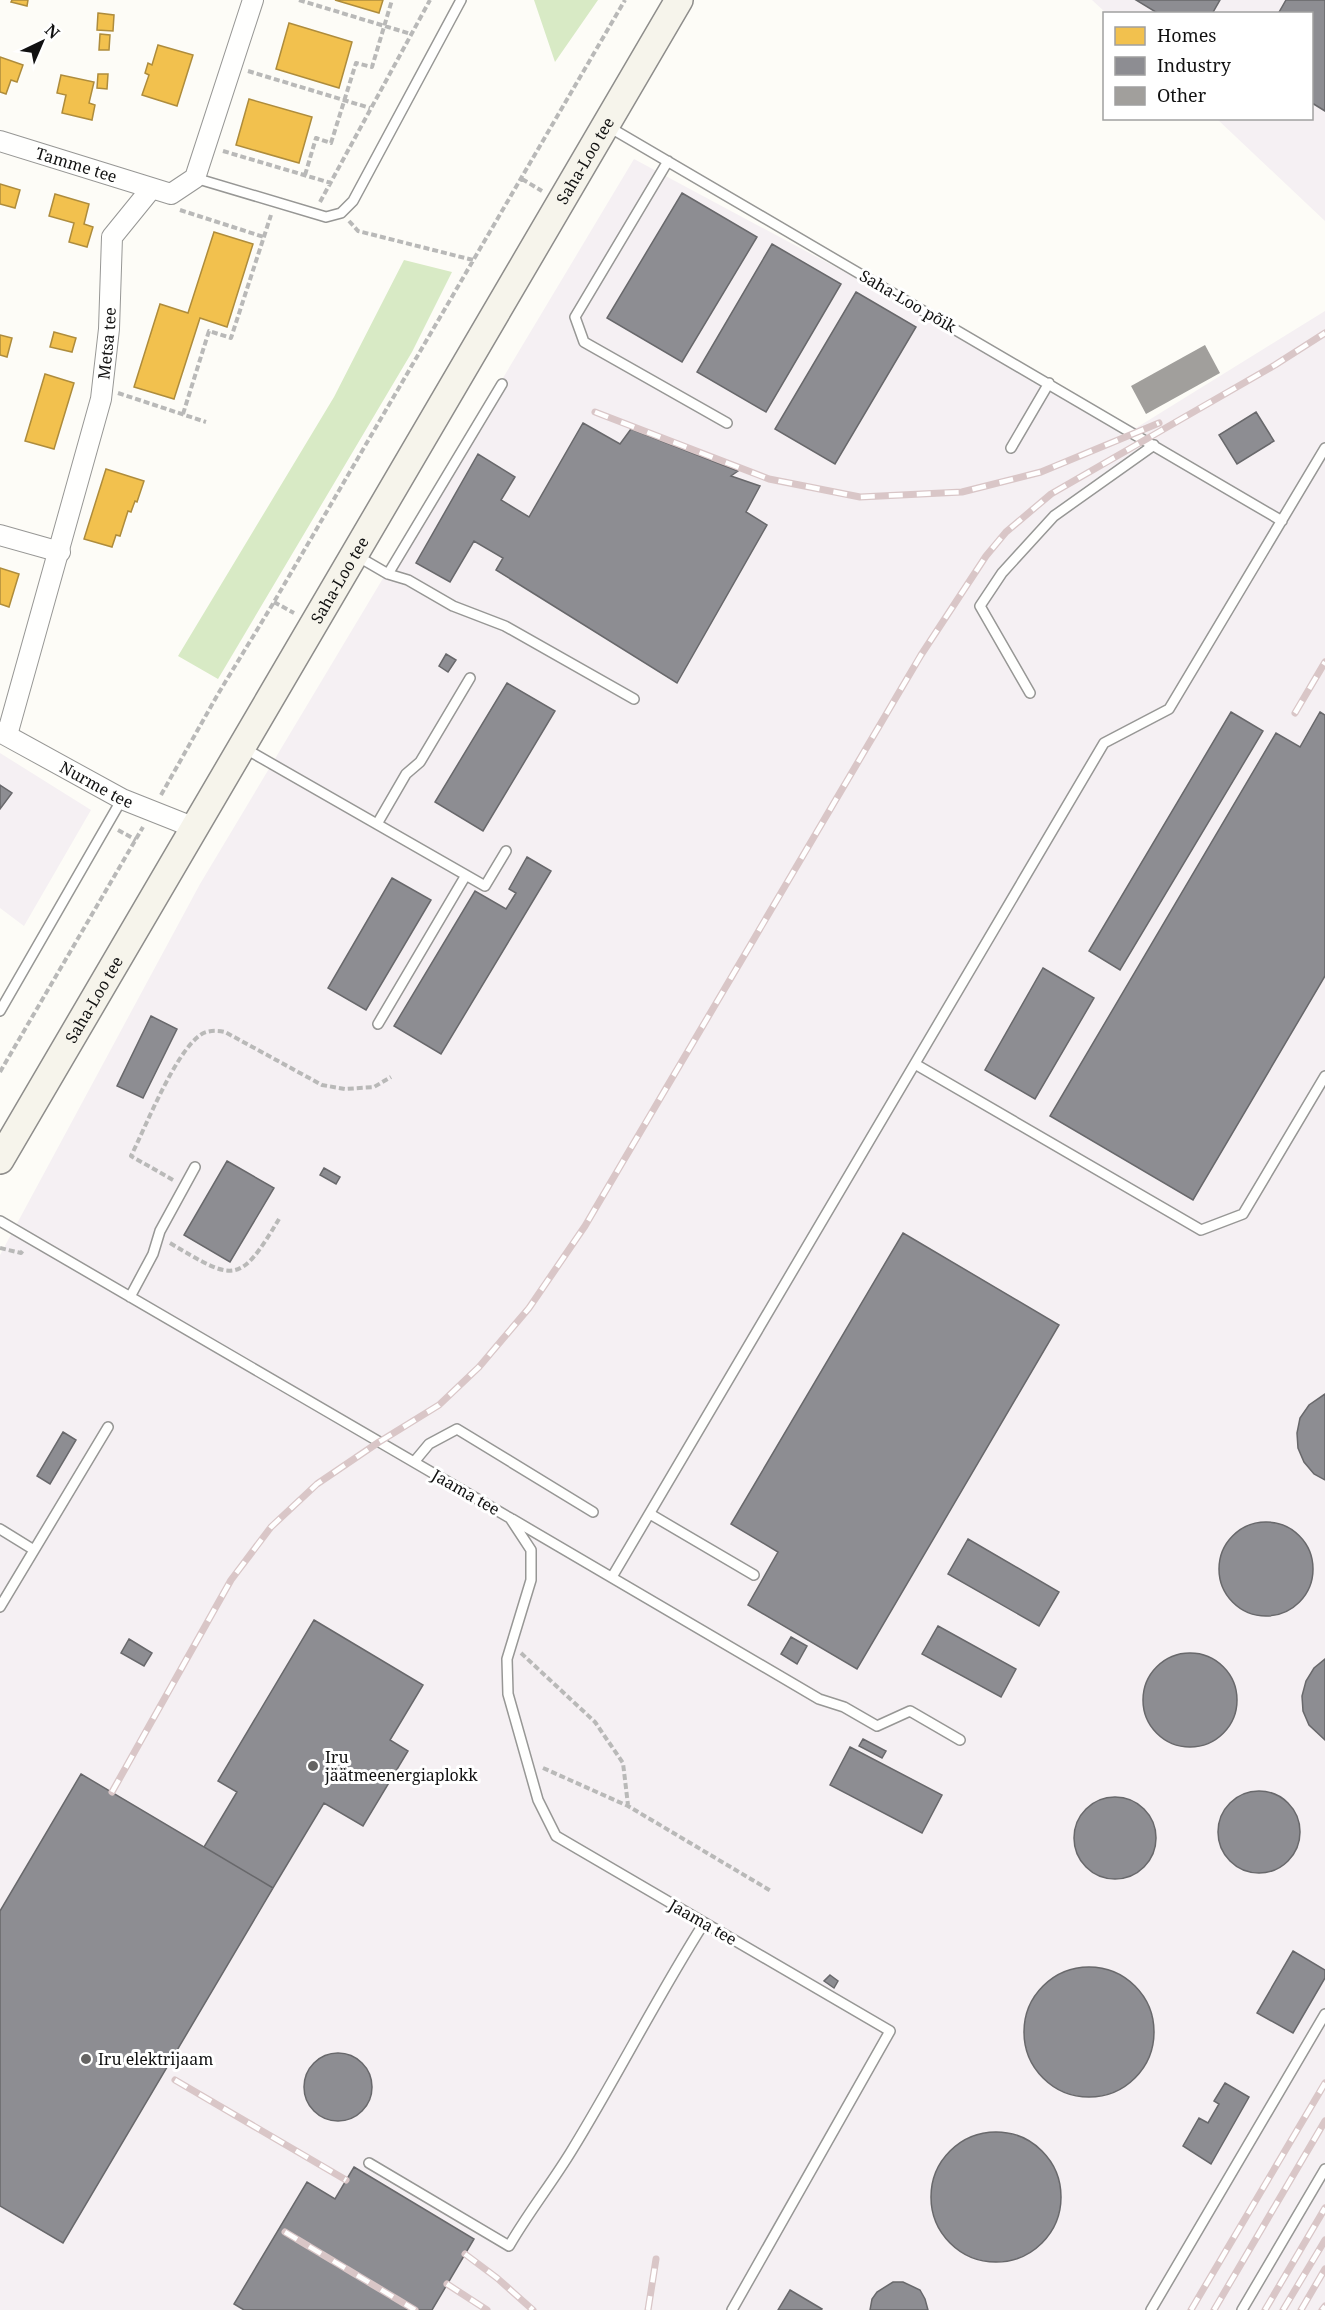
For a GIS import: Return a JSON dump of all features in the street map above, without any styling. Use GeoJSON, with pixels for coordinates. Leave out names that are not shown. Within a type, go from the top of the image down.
{"type":"FeatureCollection","features":[{"type":"Feature","properties":{"kind":"main road","name":"Saha-Loo tee"},"geometry":{"type":"LineString","coordinates":[[0,1160],[679,0]]}},
{"type":"Feature","properties":{"kind":"street"},"geometry":{"type":"LineString","coordinates":[[151,189],[171,194],[195,178],[253,0]]}},
{"type":"Feature","properties":{"kind":"street","name":"Tamme tee"},"geometry":{"type":"LineString","coordinates":[[0,141],[151,189]]}},
{"type":"Feature","properties":{"kind":"street","name":"Metsa tee"},"geometry":{"type":"LineString","coordinates":[[4,734],[60,552],[101,399],[109,329],[112,237],[151,189]]}},
{"type":"Feature","properties":{"kind":"street"},"geometry":{"type":"LineString","coordinates":[[0,535],[60,552]]}},
{"type":"Feature","properties":{"kind":"street","name":"Nurme tee"},"geometry":{"type":"LineString","coordinates":[[4,734],[122,799],[195,828]]}},
{"type":"Feature","properties":{"kind":"lane"},"geometry":{"type":"LineString","coordinates":[[195,178],[326,217],[341,213],[353,201],[461,0]]}},
{"type":"Feature","properties":{"kind":"lane","name":"Saha-Loo põik"},"geometry":{"type":"LineString","coordinates":[[607,126],[1282,521]]}},
{"type":"Feature","properties":{"kind":"lane"},"geometry":{"type":"LineString","coordinates":[[668,161],[575,317],[584,342],[727,423]]}},
{"type":"Feature","properties":{"kind":"lane"},"geometry":{"type":"LineString","coordinates":[[1011,448],[1049,383]]}},
{"type":"Feature","properties":{"kind":"lane"},"geometry":{"type":"LineString","coordinates":[[388,574],[502,384]]}},
{"type":"Feature","properties":{"kind":"lane"},"geometry":{"type":"LineString","coordinates":[[1030,693],[980,606],[1002,573],[1054,516],[1154,445]]}},
{"type":"Feature","properties":{"kind":"lane"},"geometry":{"type":"LineString","coordinates":[[612,1577],[1104,743],[1169,709],[1325,448]]}},
{"type":"Feature","properties":{"kind":"lane"},"geometry":{"type":"LineString","coordinates":[[355,555],[388,574],[408,580],[453,606],[506,626],[634,699]]}},
{"type":"Feature","properties":{"kind":"lane"},"geometry":{"type":"LineString","coordinates":[[377,824],[406,774],[420,762],[470,678]]}},
{"type":"Feature","properties":{"kind":"lane"},"geometry":{"type":"LineString","coordinates":[[243,748],[485,886],[506,850]]}},
{"type":"Feature","properties":{"kind":"lane"},"geometry":{"type":"LineString","coordinates":[[0,1011],[122,799]]}},
{"type":"Feature","properties":{"kind":"lane"},"geometry":{"type":"LineString","coordinates":[[378,1024],[466,875]]}},
{"type":"Feature","properties":{"kind":"lane"},"geometry":{"type":"LineString","coordinates":[[915,1064],[1201,1230],[1243,1214],[1325,1076]]}},
{"type":"Feature","properties":{"kind":"lane"},"geometry":{"type":"LineString","coordinates":[[130,1297],[195,1167]]}},
{"type":"Feature","properties":{"kind":"lane","name":"Jaama tee"},"geometry":{"type":"LineString","coordinates":[[0,1221],[510,1518],[531,1550],[531,1580],[507,1659],[508,1694],[538,1800],[556,1836],[890,2031],[734,2309]]}},
{"type":"Feature","properties":{"kind":"lane"},"geometry":{"type":"LineString","coordinates":[[0,1607],[108,1427]]}},
{"type":"Feature","properties":{"kind":"lane"},"geometry":{"type":"LineString","coordinates":[[414,1462],[429,1444],[457,1429],[593,1512]]}},
{"type":"Feature","properties":{"kind":"lane"},"geometry":{"type":"LineString","coordinates":[[650,1514],[754,1575]]}},
{"type":"Feature","properties":{"kind":"lane"},"geometry":{"type":"LineString","coordinates":[[510,1518],[819,1699],[844,1707],[877,1726],[910,1711],[960,1740]]}},
{"type":"Feature","properties":{"kind":"lane"},"geometry":{"type":"LineString","coordinates":[[0,1529],[34,1550]]}},
{"type":"Feature","properties":{"kind":"lane"},"geometry":{"type":"LineString","coordinates":[[369,2163],[509,2246],[526,2217],[572,2151],[704,1923]]}},
{"type":"Feature","properties":{"kind":"lane"},"geometry":{"type":"LineString","coordinates":[[1151,2310],[1325,2014]]}},
{"type":"Feature","properties":{"kind":"lane"},"geometry":{"type":"LineString","coordinates":[[1242,2310],[1325,2169]]}},
{"type":"Feature","properties":{"kind":"path"},"geometry":{"type":"LineString","coordinates":[[299,0],[411,34]]}},
{"type":"Feature","properties":{"kind":"path"},"geometry":{"type":"LineString","coordinates":[[305,175],[316,138],[331,143],[356,63],[372,67],[392,0]]}},
{"type":"Feature","properties":{"kind":"path"},"geometry":{"type":"LineString","coordinates":[[314,214],[430,0]]}},
{"type":"Feature","properties":{"kind":"path"},"geometry":{"type":"LineString","coordinates":[[0,1072],[218,694],[625,0]]}},
{"type":"Feature","properties":{"kind":"path"},"geometry":{"type":"LineString","coordinates":[[242,69],[371,108]]}},
{"type":"Feature","properties":{"kind":"path"},"geometry":{"type":"LineString","coordinates":[[217,149],[331,183]]}},
{"type":"Feature","properties":{"kind":"path"},"geometry":{"type":"LineString","coordinates":[[171,194],[172,208],[264,237]]}},
{"type":"Feature","properties":{"kind":"path"},"geometry":{"type":"LineString","coordinates":[[183,414],[209,331],[231,338],[275,202]]}},
{"type":"Feature","properties":{"kind":"path"},"geometry":{"type":"LineString","coordinates":[[341,213],[358,231],[473,260]]}},
{"type":"Feature","properties":{"kind":"path"},"geometry":{"type":"LineString","coordinates":[[118,385],[116,393],[206,422]]}},
{"type":"Feature","properties":{"kind":"path"},"geometry":{"type":"LineString","coordinates":[[184,1186],[131,1156],[181,1056],[200,1034],[216,1030],[225,1032],[322,1085],[345,1089],[374,1087],[391,1077]]}},
{"type":"Feature","properties":{"kind":"path"},"geometry":{"type":"LineString","coordinates":[[159,1236],[207,1264],[223,1271],[237,1272],[248,1264],[262,1247],[279,1219]]}},
{"type":"Feature","properties":{"kind":"path"},"geometry":{"type":"LineString","coordinates":[[511,1645],[595,1722],[623,1763],[628,1806]]}},
{"type":"Feature","properties":{"kind":"path"},"geometry":{"type":"LineString","coordinates":[[526,1760],[628,1806],[771,1891]]}},
{"type":"Feature","properties":{"kind":"shaded area"},"geometry":{"type":"Polygon","coordinates":[[[1092,0],[1325,0],[1325,221],[1218,120],[1313,120],[1313,12],[1105,12],[1092,0]]]}},
{"type":"Feature","properties":{"kind":"shaded area"},"geometry":{"type":"Polygon","coordinates":[[[634,159],[1136,428],[1325,311],[1325,2310],[0,2310],[0,1255],[200,884],[634,159]]]}},
{"type":"Feature","properties":{"kind":"shaded area"},"geometry":{"type":"Polygon","coordinates":[[[0,753],[91,810],[24,926],[0,908],[0,753]]]}},
{"type":"Feature","properties":{"kind":"green space"},"geometry":{"type":"Polygon","coordinates":[[[534,0],[598,0],[555,62],[534,0]]]}},
{"type":"Feature","properties":{"kind":"green space"},"geometry":{"type":"Polygon","coordinates":[[[404,260],[452,272],[412,352],[218,679],[178,656],[334,397],[404,260]]]}},
{"type":"Feature","properties":{"kind":"building: Homes"},"geometry":{"type":"Polygon","coordinates":[[[12,0],[28,0],[27,6],[11,2],[12,0]]]}},
{"type":"Feature","properties":{"kind":"building: Homes"},"geometry":{"type":"Polygon","coordinates":[[[335,0],[383,0],[379,13],[335,0]]]}},
{"type":"Feature","properties":{"kind":"building: Homes"},"geometry":{"type":"Polygon","coordinates":[[[98,13],[114,15],[113,31],[97,30],[98,13]]]}},
{"type":"Feature","properties":{"kind":"building: Homes"},"geometry":{"type":"Polygon","coordinates":[[[289,23],[352,42],[339,88],[276,69],[289,23]]]}},
{"type":"Feature","properties":{"kind":"building: Homes"},"geometry":{"type":"Polygon","coordinates":[[[100,34],[110,35],[109,50],[99,50],[100,34]]]}},
{"type":"Feature","properties":{"kind":"building: Homes"},"geometry":{"type":"Polygon","coordinates":[[[158,45],[193,55],[177,106],[142,95],[149,75],[145,73],[148,63],[152,65],[158,45]]]}},
{"type":"Feature","properties":{"kind":"building: Homes"},"geometry":{"type":"Polygon","coordinates":[[[0,57],[23,65],[17,82],[11,80],[6,94],[0,92],[0,57]]]}},
{"type":"Feature","properties":{"kind":"building: Homes"},"geometry":{"type":"Polygon","coordinates":[[[98,74],[108,74],[107,89],[97,88],[98,74]]]}},
{"type":"Feature","properties":{"kind":"building: Homes"},"geometry":{"type":"Polygon","coordinates":[[[61,75],[94,82],[89,103],[95,105],[92,120],[62,113],[66,95],[57,93],[61,75]]]}},
{"type":"Feature","properties":{"kind":"building: Homes"},"geometry":{"type":"Polygon","coordinates":[[[249,99],[312,117],[299,163],[236,145],[249,99]]]}},
{"type":"Feature","properties":{"kind":"building: Homes"},"geometry":{"type":"Polygon","coordinates":[[[0,184],[20,190],[15,208],[0,204],[0,184]]]}},
{"type":"Feature","properties":{"kind":"building: Homes"},"geometry":{"type":"Polygon","coordinates":[[[55,194],[89,204],[84,224],[93,227],[87,247],[69,242],[74,223],[49,216],[55,194]]]}},
{"type":"Feature","properties":{"kind":"building: Homes"},"geometry":{"type":"Polygon","coordinates":[[[214,232],[253,244],[227,327],[200,318],[174,399],[134,387],[160,304],[188,313],[214,232]]]}},
{"type":"Feature","properties":{"kind":"building: Homes"},"geometry":{"type":"Polygon","coordinates":[[[54,332],[76,338],[72,352],[50,347],[54,332]]]}},
{"type":"Feature","properties":{"kind":"building: Homes"},"geometry":{"type":"Polygon","coordinates":[[[0,335],[12,338],[7,357],[0,355],[0,335]]]}},
{"type":"Feature","properties":{"kind":"building: Homes"},"geometry":{"type":"Polygon","coordinates":[[[45,374],[74,383],[54,449],[25,441],[45,374]]]}},
{"type":"Feature","properties":{"kind":"building: Homes"},"geometry":{"type":"Polygon","coordinates":[[[106,469],[144,481],[137,502],[135,501],[131,512],[128,511],[120,536],[116,535],[112,547],[84,539],[106,469]]]}},
{"type":"Feature","properties":{"kind":"building: Homes"},"geometry":{"type":"Polygon","coordinates":[[[0,568],[19,574],[9,607],[0,604],[0,568]]]}},
{"type":"Feature","properties":{"kind":"building: Industry"},"geometry":{"type":"Polygon","coordinates":[[[1136,0],[1220,0],[1213,12],[1156,12],[1136,0]]]}},
{"type":"Feature","properties":{"kind":"building: Industry"},"geometry":{"type":"Polygon","coordinates":[[[1286,0],[1325,0],[1325,111],[1313,104],[1313,12],[1279,12],[1286,0]]]}},
{"type":"Feature","properties":{"kind":"building: Industry"},"geometry":{"type":"Polygon","coordinates":[[[682,193],[757,237],[682,362],[607,318],[682,193]]]}},
{"type":"Feature","properties":{"kind":"building: Industry"},"geometry":{"type":"Polygon","coordinates":[[[772,244],[841,284],[766,412],[697,372],[772,244]]]}},
{"type":"Feature","properties":{"kind":"building: Industry"},"geometry":{"type":"Polygon","coordinates":[[[856,292],[916,327],[835,464],[775,429],[856,292]]]}},
{"type":"Feature","properties":{"kind":"building: Industry"},"geometry":{"type":"Polygon","coordinates":[[[1256,412],[1274,441],[1237,464],[1219,435],[1256,412]]]}},
{"type":"Feature","properties":{"kind":"building: Industry"},"geometry":{"type":"Polygon","coordinates":[[[583,423],[620,444],[631,429],[738,471],[731,476],[760,486],[746,512],[767,525],[677,683],[496,570],[503,558],[474,541],[450,582],[416,563],[478,454],[515,477],[501,500],[529,517],[583,423]]]}},
{"type":"Feature","properties":{"kind":"building: Industry"},"geometry":{"type":"Polygon","coordinates":[[[446,654],[456,660],[448,672],[439,666],[446,654]]]}},
{"type":"Feature","properties":{"kind":"building: Industry"},"geometry":{"type":"Polygon","coordinates":[[[507,683],[555,711],[483,831],[435,802],[507,683]]]}},
{"type":"Feature","properties":{"kind":"building: Industry"},"geometry":{"type":"Polygon","coordinates":[[[1231,712],[1263,731],[1120,970],[1089,951],[1231,712]]]}},
{"type":"Feature","properties":{"kind":"building: Industry"},"geometry":{"type":"Polygon","coordinates":[[[1320,712],[1325,715],[1325,976],[1193,1200],[1050,1116],[1276,733],[1300,747],[1320,712]]]}},
{"type":"Feature","properties":{"kind":"building: Industry"},"geometry":{"type":"Polygon","coordinates":[[[0,785],[12,793],[0,809],[0,785]]]}},
{"type":"Feature","properties":{"kind":"building: Industry"},"geometry":{"type":"Polygon","coordinates":[[[527,857],[551,871],[441,1054],[394,1026],[475,891],[506,909],[516,893],[509,889],[527,857]]]}},
{"type":"Feature","properties":{"kind":"building: Industry"},"geometry":{"type":"Polygon","coordinates":[[[392,878],[431,900],[366,1010],[328,988],[392,878]]]}},
{"type":"Feature","properties":{"kind":"building: Industry"},"geometry":{"type":"Polygon","coordinates":[[[1043,968],[1094,998],[1035,1099],[985,1070],[1043,968]]]}},
{"type":"Feature","properties":{"kind":"building: Industry"},"geometry":{"type":"Polygon","coordinates":[[[151,1016],[177,1029],[143,1098],[117,1086],[151,1016]]]}},
{"type":"Feature","properties":{"kind":"building: Industry"},"geometry":{"type":"Polygon","coordinates":[[[227,1161],[274,1188],[230,1262],[184,1235],[227,1161]]]}},
{"type":"Feature","properties":{"kind":"building: Industry"},"geometry":{"type":"Polygon","coordinates":[[[324,1168],[340,1177],[336,1184],[320,1175],[324,1168]]]}},
{"type":"Feature","properties":{"kind":"building: Industry"},"geometry":{"type":"Polygon","coordinates":[[[903,1233],[1059,1325],[857,1669],[748,1605],[778,1552],[731,1524],[903,1233]]]}},
{"type":"Feature","properties":{"kind":"building: Industry"},"geometry":{"type":"Polygon","coordinates":[[[1325,1394],[1325,1480],[1314,1474],[1304,1462],[1298,1448],[1297,1433],[1300,1418],[1309,1405],[1325,1394]]]}},
{"type":"Feature","properties":{"kind":"building: Industry"},"geometry":{"type":"Polygon","coordinates":[[[63,1432],[76,1440],[50,1484],[37,1476],[63,1432]]]}},
{"type":"Feature","properties":{"kind":"building: Industry"},"geometry":{"type":"Polygon","coordinates":[[[1266,1522],[1284,1526],[1299,1536],[1309,1551],[1313,1569],[1309,1587],[1299,1602],[1284,1612],[1266,1616],[1248,1612],[1233,1602],[1223,1587],[1219,1569],[1223,1551],[1233,1536],[1248,1526],[1266,1522]]]}},
{"type":"Feature","properties":{"kind":"building: Industry"},"geometry":{"type":"Polygon","coordinates":[[[968,1539],[1059,1592],[1039,1626],[948,1574],[968,1539]]]}},
{"type":"Feature","properties":{"kind":"building: Industry","name":"Iru jäätmeenergiaplokk"},"geometry":{"type":"Polygon","coordinates":[[[314,1620],[423,1685],[390,1740],[408,1751],[363,1826],[324,1803],[273,1888],[204,1847],[237,1792],[218,1781],[314,1620]]]}},
{"type":"Feature","properties":{"kind":"building: Industry"},"geometry":{"type":"Polygon","coordinates":[[[938,1626],[1016,1669],[1001,1697],[922,1654],[938,1626]]]}},
{"type":"Feature","properties":{"kind":"building: Industry"},"geometry":{"type":"Polygon","coordinates":[[[791,1637],[807,1646],[797,1664],[781,1654],[791,1637]]]}},
{"type":"Feature","properties":{"kind":"building: Industry"},"geometry":{"type":"Polygon","coordinates":[[[129,1639],[152,1653],[144,1666],[121,1653],[129,1639]]]}},
{"type":"Feature","properties":{"kind":"building: Industry"},"geometry":{"type":"Polygon","coordinates":[[[1190,1653],[1208,1657],[1223,1667],[1233,1682],[1237,1700],[1233,1718],[1223,1733],[1208,1743],[1190,1747],[1172,1743],[1157,1733],[1147,1718],[1143,1700],[1147,1682],[1157,1667],[1172,1657],[1190,1653]]]}},
{"type":"Feature","properties":{"kind":"building: Industry"},"geometry":{"type":"Polygon","coordinates":[[[1325,1659],[1325,1740],[1309,1725],[1303,1711],[1302,1696],[1306,1681],[1314,1668],[1325,1659]]]}},
{"type":"Feature","properties":{"kind":"building: Industry"},"geometry":{"type":"Polygon","coordinates":[[[863,1739],[886,1751],[882,1758],[859,1746],[863,1739]]]}},
{"type":"Feature","properties":{"kind":"building: Industry"},"geometry":{"type":"Polygon","coordinates":[[[850,1747],[942,1795],[922,1833],[830,1785],[850,1747]]]}},
{"type":"Feature","properties":{"kind":"building: Industry","name":"Iru elektrijaam"},"geometry":{"type":"Polygon","coordinates":[[[81,1774],[273,1888],[63,2243],[0,2206],[0,1911],[81,1774]]]}},
{"type":"Feature","properties":{"kind":"building: Industry"},"geometry":{"type":"Polygon","coordinates":[[[1259,1791],[1275,1794],[1288,1803],[1297,1816],[1300,1832],[1297,1848],[1288,1861],[1275,1870],[1259,1873],[1243,1870],[1230,1861],[1221,1848],[1218,1832],[1221,1816],[1230,1803],[1243,1794],[1259,1791]]]}},
{"type":"Feature","properties":{"kind":"building: Industry"},"geometry":{"type":"Polygon","coordinates":[[[1107,1797],[1123,1797],[1138,1804],[1149,1815],[1156,1830],[1153,1854],[1144,1867],[1123,1879],[1107,1879],[1092,1872],[1081,1861],[1074,1846],[1074,1830],[1081,1815],[1092,1804],[1107,1797]]]}},
{"type":"Feature","properties":{"kind":"building: Industry"},"geometry":{"type":"Polygon","coordinates":[[[1293,1951],[1325,1970],[1325,1978],[1293,2033],[1257,2013],[1293,1951]]]}},
{"type":"Feature","properties":{"kind":"building: Industry"},"geometry":{"type":"Polygon","coordinates":[[[1089,1967],[1114,1972],[1135,1986],[1149,2007],[1154,2032],[1149,2057],[1135,2078],[1114,2092],[1089,2097],[1064,2092],[1043,2078],[1029,2057],[1024,2032],[1029,2007],[1043,1986],[1064,1972],[1089,1967]]]}},
{"type":"Feature","properties":{"kind":"building: Industry"},"geometry":{"type":"Polygon","coordinates":[[[830,1975],[838,1981],[834,1988],[824,1981],[830,1975]]]}},
{"type":"Feature","properties":{"kind":"building: Industry"},"geometry":{"type":"Polygon","coordinates":[[[338,2053],[351,2056],[362,2063],[369,2074],[372,2087],[369,2100],[362,2111],[351,2118],[338,2121],[325,2118],[314,2111],[307,2100],[304,2087],[307,2074],[314,2063],[325,2056],[338,2053]]]}},
{"type":"Feature","properties":{"kind":"building: Industry"},"geometry":{"type":"Polygon","coordinates":[[[1225,2083],[1249,2097],[1211,2164],[1183,2146],[1199,2118],[1208,2123],[1219,2104],[1214,2101],[1225,2083]]]}},
{"type":"Feature","properties":{"kind":"building: Industry"},"geometry":{"type":"Polygon","coordinates":[[[996,2132],[1021,2137],[1042,2151],[1056,2172],[1061,2197],[1056,2222],[1042,2243],[1021,2257],[996,2262],[971,2257],[950,2243],[936,2222],[931,2197],[936,2172],[950,2151],[971,2137],[996,2132]]]}},
{"type":"Feature","properties":{"kind":"building: Industry"},"geometry":{"type":"Polygon","coordinates":[[[354,2167],[474,2239],[432,2310],[244,2310],[234,2304],[307,2182],[335,2199],[354,2167]]]}},
{"type":"Feature","properties":{"kind":"building: Industry"},"geometry":{"type":"Polygon","coordinates":[[[893,2282],[903,2282],[920,2290],[928,2310],[870,2310],[872,2299],[877,2292],[893,2282]]]}},
{"type":"Feature","properties":{"kind":"building: Industry"},"geometry":{"type":"Polygon","coordinates":[[[790,2290],[822,2309],[778,2310],[790,2290]]]}},
{"type":"Feature","properties":{"kind":"building: Other"},"geometry":{"type":"Polygon","coordinates":[[[1205,345],[1220,373],[1146,414],[1131,386],[1205,345]]]}},
{"type":"Feature","properties":{"kind":"railway"},"geometry":{"type":"LineString","coordinates":[[112,1792],[231,1580],[271,1527],[317,1484],[439,1405],[479,1367],[529,1308],[585,1226],[921,655],[986,556],[1006,532],[1051,494],[1275,365],[1325,333]]}},
{"type":"Feature","properties":{"kind":"railway"},"geometry":{"type":"LineString","coordinates":[[595,412],[769,479],[860,497],[962,492],[1041,472],[1159,423]]}},
{"type":"Feature","properties":{"kind":"railway"},"geometry":{"type":"LineString","coordinates":[[1295,713],[1325,662]]}},
{"type":"Feature","properties":{"kind":"railway"},"geometry":{"type":"LineString","coordinates":[[175,2080],[346,2180]]}},
{"type":"Feature","properties":{"kind":"railway"},"geometry":{"type":"LineString","coordinates":[[1191,2310],[1325,2083]]}},
{"type":"Feature","properties":{"kind":"railway"},"geometry":{"type":"LineString","coordinates":[[1214,2310],[1325,2121]]}},
{"type":"Feature","properties":{"kind":"railway"},"geometry":{"type":"LineString","coordinates":[[1265,2310],[1325,2208]]}},
{"type":"Feature","properties":{"kind":"railway"},"geometry":{"type":"LineString","coordinates":[[285,2232],[415,2310]]}},
{"type":"Feature","properties":{"kind":"railway"},"geometry":{"type":"LineString","coordinates":[[1283,2310],[1325,2240]]}},
{"type":"Feature","properties":{"kind":"railway"},"geometry":{"type":"LineString","coordinates":[[465,2254],[497,2278],[533,2310]]}},
{"type":"Feature","properties":{"kind":"railway"},"geometry":{"type":"LineString","coordinates":[[648,2310],[656,2259]]}},
{"type":"Feature","properties":{"kind":"railway"},"geometry":{"type":"LineString","coordinates":[[1301,2310],[1325,2269]]}},
{"type":"Feature","properties":{"kind":"railway"},"geometry":{"type":"LineString","coordinates":[[447,2284],[487,2310]]}},
{"type":"Feature","properties":{"kind":"railway"},"geometry":{"type":"LineString","coordinates":[[1322,2310],[1325,2306]]}},
{"type":"Feature","properties":{"kind":"place","name":"Iru jäätmeenergiaplokk"},"geometry":{"type":"Point","coordinates":[313,1766]}},
{"type":"Feature","properties":{"kind":"place","name":"Iru elektrijaam"},"geometry":{"type":"Point","coordinates":[86,2059]}}]}
